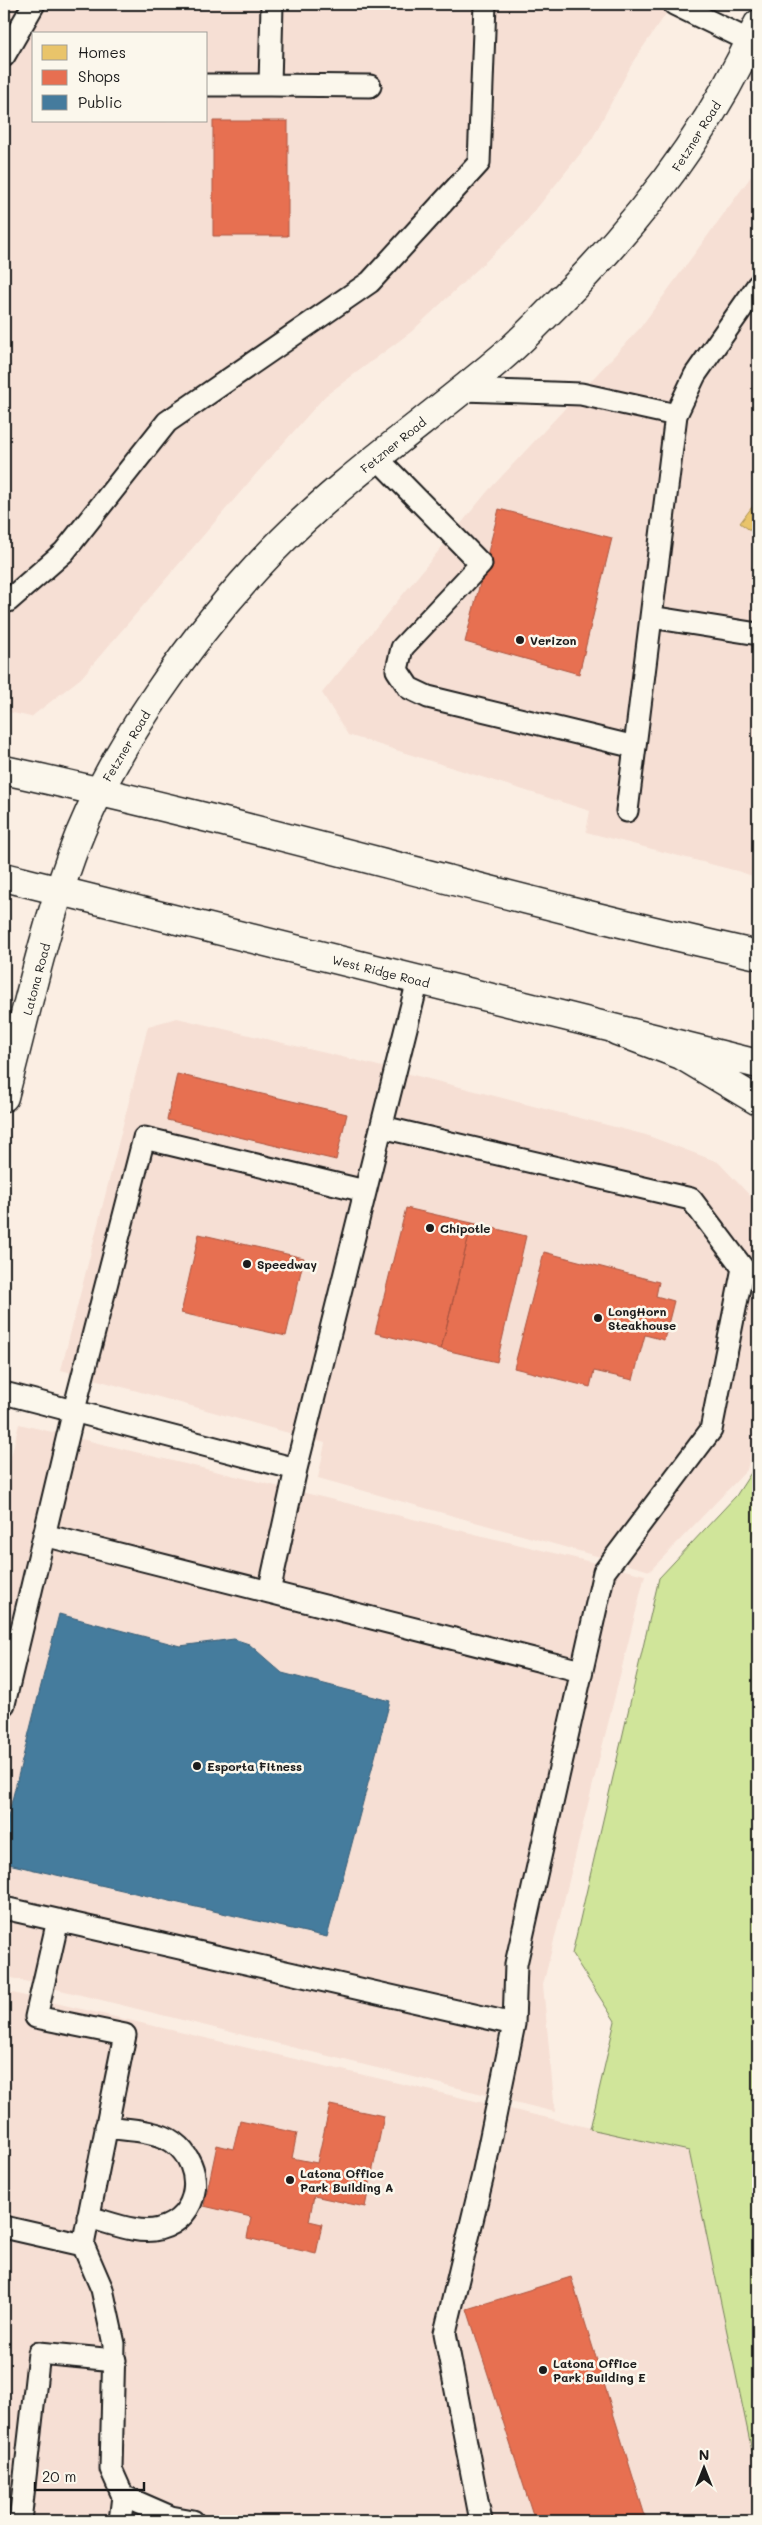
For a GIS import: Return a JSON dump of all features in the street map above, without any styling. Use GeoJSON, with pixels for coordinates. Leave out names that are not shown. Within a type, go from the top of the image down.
{"type":"FeatureCollection","features":[{"type":"Feature","properties":{"kind":"main road","name":"Fetzner Road"},"geometry":{"type":"LineString","coordinates":[[60,889],[72,854],[100,792],[136,728],[215,617],[275,548],[343,485],[504,356],[587,275],[678,167],[756,37]]}},
{"type":"Feature","properties":{"kind":"main road"},"geometry":{"type":"LineString","coordinates":[[4,770],[100,792],[648,930],[758,955]]}},
{"type":"Feature","properties":{"kind":"main road","name":"West Ridge Road"},"geometry":{"type":"LineString","coordinates":[[4,877],[60,889],[617,1031],[758,1064]]}},
{"type":"Feature","properties":{"kind":"main road","name":"Latona Road"},"geometry":{"type":"LineString","coordinates":[[4,1097],[60,889]]}},
{"type":"Feature","properties":{"kind":"main road"},"geometry":{"type":"LineString","coordinates":[[617,1031],[681,1055],[758,1101]]}},
{"type":"Feature","properties":{"kind":"lane"},"geometry":{"type":"LineString","coordinates":[[4,56],[34,4]]}},
{"type":"Feature","properties":{"kind":"lane"},"geometry":{"type":"LineString","coordinates":[[270,85],[272,4]]}},
{"type":"Feature","properties":{"kind":"lane"},"geometry":{"type":"LineString","coordinates":[[4,601],[8,601],[64,552],[167,422],[370,282],[479,163],[485,4]]}},
{"type":"Feature","properties":{"kind":"lane"},"geometry":{"type":"LineString","coordinates":[[674,4],[756,37]]}},
{"type":"Feature","properties":{"kind":"lane"},"geometry":{"type":"LineString","coordinates":[[208,85],[370,86]]}},
{"type":"Feature","properties":{"kind":"lane"},"geometry":{"type":"LineString","coordinates":[[626,811],[676,415],[694,375],[758,285]]}},
{"type":"Feature","properties":{"kind":"lane"},"geometry":{"type":"LineString","coordinates":[[462,390],[581,394],[676,415]]}},
{"type":"Feature","properties":{"kind":"lane"},"geometry":{"type":"LineString","coordinates":[[377,458],[481,564],[402,648],[397,670],[409,688],[428,697],[635,747]]}},
{"type":"Feature","properties":{"kind":"lane"},"geometry":{"type":"LineString","coordinates":[[651,617],[758,634]]}},
{"type":"Feature","properties":{"kind":"lane"},"geometry":{"type":"LineString","coordinates":[[269,1592],[296,1469],[418,980]]}},
{"type":"Feature","properties":{"kind":"lane"},"geometry":{"type":"LineString","coordinates":[[382,1127],[691,1199],[743,1268],[711,1430],[604,1572],[516,1964],[514,2024],[483,2175],[445,2333],[481,2521]]}},
{"type":"Feature","properties":{"kind":"lane"},"geometry":{"type":"LineString","coordinates":[[4,1704],[74,1410],[144,1138],[365,1191]]}},
{"type":"Feature","properties":{"kind":"lane"},"geometry":{"type":"LineString","coordinates":[[4,1393],[296,1469]]}},
{"type":"Feature","properties":{"kind":"lane"},"geometry":{"type":"LineString","coordinates":[[44,1535],[582,1671]]}},
{"type":"Feature","properties":{"kind":"lane"},"geometry":{"type":"LineString","coordinates":[[4,1908],[514,2024]]}},
{"type":"Feature","properties":{"kind":"lane"},"geometry":{"type":"LineString","coordinates":[[58,1920],[36,2017],[125,2035],[83,2244],[102,2289],[114,2344],[115,2360],[110,2469],[123,2496],[120,2521]]}},
{"type":"Feature","properties":{"kind":"lane"},"geometry":{"type":"LineString","coordinates":[[88,2217],[143,2231],[159,2229],[174,2223],[186,2211],[194,2197],[196,2181],[193,2165],[184,2152],[172,2141],[156,2135],[106,2127]]}},
{"type":"Feature","properties":{"kind":"lane"},"geometry":{"type":"LineString","coordinates":[[4,2227],[83,2244]]}},
{"type":"Feature","properties":{"kind":"lane"},"geometry":{"type":"LineString","coordinates":[[20,2521],[39,2353],[115,2360]]}},
{"type":"Feature","properties":{"kind":"lane"},"geometry":{"type":"LineString","coordinates":[[123,2496],[172,2517],[192,2521]]}},
{"type":"Feature","properties":{"kind":"shaded area"},"geometry":{"type":"Polygon","coordinates":[[[4,4],[673,4],[634,60],[592,139],[521,228],[411,332],[325,396],[81,678],[31,717],[4,711],[4,4]]]}},
{"type":"Feature","properties":{"kind":"shaded area"},"geometry":{"type":"Polygon","coordinates":[[[758,167],[758,878],[586,832],[590,811],[348,735],[322,693],[487,492],[640,328],[758,167]]]}},
{"type":"Feature","properties":{"kind":"shaded area"},"geometry":{"type":"Polygon","coordinates":[[[177,1018],[355,1060],[646,1135],[718,1162],[758,1204],[758,1420],[747,1470],[650,1571],[318,1478],[325,1443],[61,1370],[148,1026],[177,1018]]]}},
{"type":"Feature","properties":{"kind":"shaded area"},"geometry":{"type":"Polygon","coordinates":[[[19,1424],[645,1575],[543,1985],[555,2112],[4,1976],[4,1485],[19,1424]]]}},
{"type":"Feature","properties":{"kind":"shaded area"},"geometry":{"type":"Polygon","coordinates":[[[4,1991],[689,2151],[758,2480],[758,2521],[4,2521],[4,1991]]]}},
{"type":"Feature","properties":{"kind":"green space"},"geometry":{"type":"Polygon","coordinates":[[[758,1462],[758,1862],[756,1876],[758,1910],[758,2480],[689,2151],[590,2129],[615,2021],[572,1954],[659,1578],[736,1496],[758,1462]]]}},
{"type":"Feature","properties":{"kind":"building: Homes"},"geometry":{"type":"Polygon","coordinates":[[[758,499],[758,536],[740,523],[758,499]]]}},
{"type":"Feature","properties":{"kind":"building: Shops"},"geometry":{"type":"Polygon","coordinates":[[[213,121],[288,121],[288,236],[213,236],[213,121]]]}},
{"type":"Feature","properties":{"kind":"building: Shops"},"geometry":{"type":"Polygon","coordinates":[[[499,509],[612,538],[579,674],[465,642],[499,509]]]}},
{"type":"Feature","properties":{"kind":"building: Shops"},"geometry":{"type":"Polygon","coordinates":[[[177,1074],[347,1114],[336,1160],[167,1120],[177,1074]]]}},
{"type":"Feature","properties":{"kind":"building: Shops"},"geometry":{"type":"Polygon","coordinates":[[[406,1208],[472,1223],[441,1349],[375,1333],[406,1208]]]}},
{"type":"Feature","properties":{"kind":"building: Shops"},"geometry":{"type":"Polygon","coordinates":[[[472,1223],[526,1236],[497,1362],[441,1349],[472,1223]]]}},
{"type":"Feature","properties":{"kind":"building: Shops"},"geometry":{"type":"Polygon","coordinates":[[[199,1234],[304,1258],[286,1336],[181,1313],[199,1234]]]}},
{"type":"Feature","properties":{"kind":"building: Shops","name":"LongHorn Steakhouse"},"geometry":{"type":"Polygon","coordinates":[[[544,1252],[659,1282],[656,1296],[674,1301],[664,1340],[645,1335],[633,1380],[594,1371],[590,1387],[514,1368],[544,1252]]]}},
{"type":"Feature","properties":{"kind":"building: Shops","name":"Latona Office Park Building A"},"geometry":{"type":"Polygon","coordinates":[[[330,2105],[384,2116],[365,2207],[314,2196],[309,2221],[322,2224],[316,2254],[247,2238],[251,2217],[204,2206],[217,2145],[233,2149],[240,2121],[297,2133],[292,2158],[317,2163],[330,2105]]]}},
{"type":"Feature","properties":{"kind":"building: Shops","name":"Latona Office Park Building E"},"geometry":{"type":"Polygon","coordinates":[[[571,2277],[646,2519],[637,2521],[535,2521],[467,2309],[571,2277]]]}},
{"type":"Feature","properties":{"kind":"building: Public","name":"Esporta Fitness"},"geometry":{"type":"Polygon","coordinates":[[[59,1614],[180,1646],[234,1639],[249,1644],[282,1673],[390,1701],[327,1937],[4,1863],[4,1832],[59,1614]]]}},
{"type":"Feature","properties":{"kind":"place","name":"Verizon"},"geometry":{"type":"Point","coordinates":[520,640]}},
{"type":"Feature","properties":{"kind":"place","name":"Chipotle"},"geometry":{"type":"Point","coordinates":[430,1228]}},
{"type":"Feature","properties":{"kind":"place","name":"Speedway"},"geometry":{"type":"Point","coordinates":[247,1264]}},
{"type":"Feature","properties":{"kind":"place","name":"LongHorn Steakhouse"},"geometry":{"type":"Point","coordinates":[598,1318]}},
{"type":"Feature","properties":{"kind":"place","name":"Esporta Fitness"},"geometry":{"type":"Point","coordinates":[197,1766]}},
{"type":"Feature","properties":{"kind":"place","name":"Latona Office Park Building A"},"geometry":{"type":"Point","coordinates":[290,2180]}},
{"type":"Feature","properties":{"kind":"place","name":"Latona Office Park Building E"},"geometry":{"type":"Point","coordinates":[543,2370]}}]}
